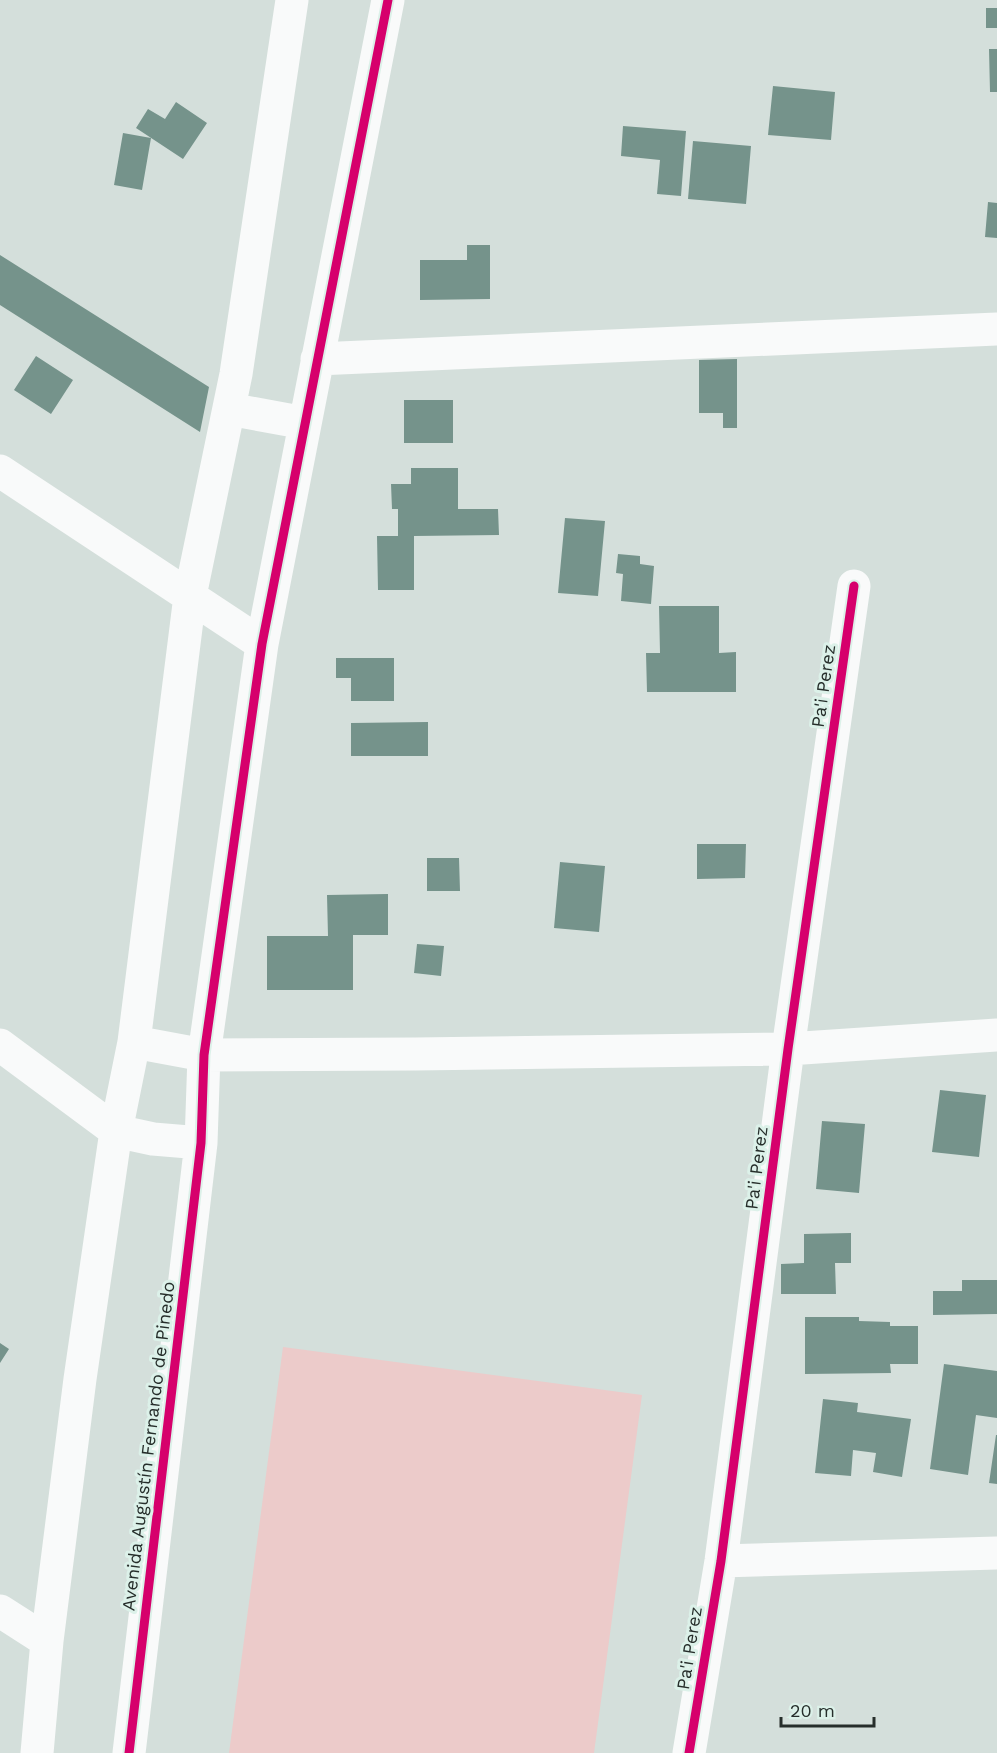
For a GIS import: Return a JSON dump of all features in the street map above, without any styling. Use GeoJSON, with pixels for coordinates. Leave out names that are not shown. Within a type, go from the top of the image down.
{"type":"FeatureCollection","features":[{"type":"Feature","properties":{"kind":"street"},"geometry":{"type":"LineString","coordinates":[[37,1753],[47,1641],[80,1379],[116,1131],[134,1042],[190,596],[229,409],[292,0]]}},
{"type":"Feature","properties":{"kind":"street","name":"Avenida Augustín Fernando de Pinedo"},"geometry":{"type":"LineString","coordinates":[[129,1753],[201,1143],[204,1055],[262,644],[388,0]]}},
{"type":"Feature","properties":{"kind":"street"},"geometry":{"type":"LineString","coordinates":[[317,359],[997,329]]}},
{"type":"Feature","properties":{"kind":"street"},"geometry":{"type":"LineString","coordinates":[[229,409],[305,423]]}},
{"type":"Feature","properties":{"kind":"street"},"geometry":{"type":"LineString","coordinates":[[0,471],[262,644]]}},
{"type":"Feature","properties":{"kind":"street","name":"Pa'i Perez"},"geometry":{"type":"LineString","coordinates":[[689,1753],[720,1561],[788,1049],[854,586]]}},
{"type":"Feature","properties":{"kind":"street"},"geometry":{"type":"LineString","coordinates":[[134,1042],[204,1055],[414,1054],[788,1049],[997,1035]]}},
{"type":"Feature","properties":{"kind":"street"},"geometry":{"type":"LineString","coordinates":[[0,1045],[116,1131],[153,1139],[201,1143]]}},
{"type":"Feature","properties":{"kind":"street"},"geometry":{"type":"LineString","coordinates":[[720,1561],[997,1553]]}},
{"type":"Feature","properties":{"kind":"street"},"geometry":{"type":"LineString","coordinates":[[0,1611],[47,1641]]}},
{"type":"Feature","properties":{"kind":"shaded area"},"geometry":{"type":"Polygon","coordinates":[[[283,1347],[642,1395],[594,1753],[229,1753],[283,1347]]]}},
{"type":"Feature","properties":{"kind":"building"},"geometry":{"type":"Polygon","coordinates":[[[986,8],[997,8],[997,28],[986,28],[986,8]]]}},
{"type":"Feature","properties":{"kind":"building"},"geometry":{"type":"Polygon","coordinates":[[[989,49],[997,49],[997,92],[990,92],[989,49]]]}},
{"type":"Feature","properties":{"kind":"building"},"geometry":{"type":"Polygon","coordinates":[[[773,86],[835,92],[831,140],[768,135],[773,86]]]}},
{"type":"Feature","properties":{"kind":"building"},"geometry":{"type":"Polygon","coordinates":[[[176,102],[207,123],[183,159],[136,128],[148,109],[165,119],[176,102]]]}},
{"type":"Feature","properties":{"kind":"building"},"geometry":{"type":"Polygon","coordinates":[[[623,126],[686,131],[681,196],[657,194],[660,160],[621,156],[623,126]]]}},
{"type":"Feature","properties":{"kind":"building"},"geometry":{"type":"Polygon","coordinates":[[[123,133],[151,138],[142,190],[114,185],[123,133]]]}},
{"type":"Feature","properties":{"kind":"building"},"geometry":{"type":"Polygon","coordinates":[[[693,141],[751,146],[746,204],[688,199],[693,141]]]}},
{"type":"Feature","properties":{"kind":"building"},"geometry":{"type":"Polygon","coordinates":[[[988,202],[997,203],[997,238],[985,237],[988,202]]]}},
{"type":"Feature","properties":{"kind":"building"},"geometry":{"type":"Polygon","coordinates":[[[467,245],[490,245],[490,299],[420,300],[420,260],[467,260],[467,245]]]}},
{"type":"Feature","properties":{"kind":"building"},"geometry":{"type":"Polygon","coordinates":[[[0,255],[209,387],[200,432],[0,305],[0,255]]]}},
{"type":"Feature","properties":{"kind":"building"},"geometry":{"type":"Polygon","coordinates":[[[36,356],[73,380],[51,414],[14,390],[36,356]]]}},
{"type":"Feature","properties":{"kind":"building"},"geometry":{"type":"Polygon","coordinates":[[[737,359],[737,428],[723,428],[723,413],[699,413],[699,360],[737,359]]]}},
{"type":"Feature","properties":{"kind":"building"},"geometry":{"type":"Polygon","coordinates":[[[404,400],[453,400],[453,443],[404,443],[404,400]]]}},
{"type":"Feature","properties":{"kind":"building"},"geometry":{"type":"Polygon","coordinates":[[[411,468],[458,468],[458,509],[498,509],[499,535],[414,536],[414,590],[378,590],[377,536],[398,536],[398,509],[392,509],[391,484],[411,484],[411,468]]]}},
{"type":"Feature","properties":{"kind":"building"},"geometry":{"type":"Polygon","coordinates":[[[565,518],[605,521],[598,596],[558,593],[565,518]]]}},
{"type":"Feature","properties":{"kind":"building"},"geometry":{"type":"Polygon","coordinates":[[[618,554],[640,556],[640,564],[654,566],[651,604],[621,601],[623,574],[616,573],[618,554]]]}},
{"type":"Feature","properties":{"kind":"building"},"geometry":{"type":"Polygon","coordinates":[[[659,606],[719,606],[719,653],[736,652],[736,692],[647,692],[646,653],[660,653],[659,606]]]}},
{"type":"Feature","properties":{"kind":"building"},"geometry":{"type":"Polygon","coordinates":[[[336,658],[394,658],[394,701],[351,701],[351,678],[336,678],[336,658]]]}},
{"type":"Feature","properties":{"kind":"building"},"geometry":{"type":"Polygon","coordinates":[[[428,722],[428,756],[351,756],[351,723],[428,722]]]}},
{"type":"Feature","properties":{"kind":"building"},"geometry":{"type":"Polygon","coordinates":[[[697,844],[746,844],[745,878],[697,879],[697,844]]]}},
{"type":"Feature","properties":{"kind":"building"},"geometry":{"type":"Polygon","coordinates":[[[427,858],[459,858],[460,891],[427,891],[427,858]]]}},
{"type":"Feature","properties":{"kind":"building"},"geometry":{"type":"Polygon","coordinates":[[[560,862],[605,866],[599,932],[554,928],[560,862]]]}},
{"type":"Feature","properties":{"kind":"building"},"geometry":{"type":"Polygon","coordinates":[[[388,894],[388,935],[353,935],[353,990],[267,990],[267,936],[328,936],[327,895],[388,894]]]}},
{"type":"Feature","properties":{"kind":"building"},"geometry":{"type":"Polygon","coordinates":[[[417,944],[444,946],[441,976],[414,973],[417,944]]]}},
{"type":"Feature","properties":{"kind":"building"},"geometry":{"type":"Polygon","coordinates":[[[940,1090],[986,1095],[979,1157],[932,1152],[940,1090]]]}},
{"type":"Feature","properties":{"kind":"building"},"geometry":{"type":"Polygon","coordinates":[[[822,1121],[865,1124],[859,1193],[816,1189],[822,1121]]]}},
{"type":"Feature","properties":{"kind":"building"},"geometry":{"type":"Polygon","coordinates":[[[851,1233],[851,1263],[835,1263],[836,1294],[781,1294],[781,1264],[804,1263],[804,1234],[851,1233]]]}},
{"type":"Feature","properties":{"kind":"building"},"geometry":{"type":"Polygon","coordinates":[[[962,1280],[997,1280],[997,1314],[933,1315],[933,1291],[962,1291],[962,1280]]]}},
{"type":"Feature","properties":{"kind":"building"},"geometry":{"type":"Polygon","coordinates":[[[805,1317],[859,1317],[859,1321],[890,1322],[890,1326],[918,1326],[918,1364],[890,1364],[891,1373],[805,1374],[805,1317]]]}},
{"type":"Feature","properties":{"kind":"building"},"geometry":{"type":"Polygon","coordinates":[[[0,1343],[9,1349],[0,1363],[0,1343]]]}},
{"type":"Feature","properties":{"kind":"building"},"geometry":{"type":"Polygon","coordinates":[[[944,1364],[997,1371],[997,1418],[976,1415],[968,1475],[930,1469],[944,1364]]]}},
{"type":"Feature","properties":{"kind":"building"},"geometry":{"type":"Polygon","coordinates":[[[823,1399],[858,1403],[857,1412],[911,1419],[902,1477],[873,1472],[876,1453],[853,1450],[851,1476],[815,1473],[823,1399]]]}},
{"type":"Feature","properties":{"kind":"building"},"geometry":{"type":"Polygon","coordinates":[[[997,1435],[997,1484],[989,1483],[997,1435]]]}},
{"type":"Feature","properties":{"kind":"cycle path"},"geometry":{"type":"LineString","coordinates":[[129,1753],[201,1143],[204,1055],[262,644],[388,0]]}},
{"type":"Feature","properties":{"kind":"cycle path"},"geometry":{"type":"LineString","coordinates":[[689,1753],[721,1561],[788,1049],[854,586]]}}]}
